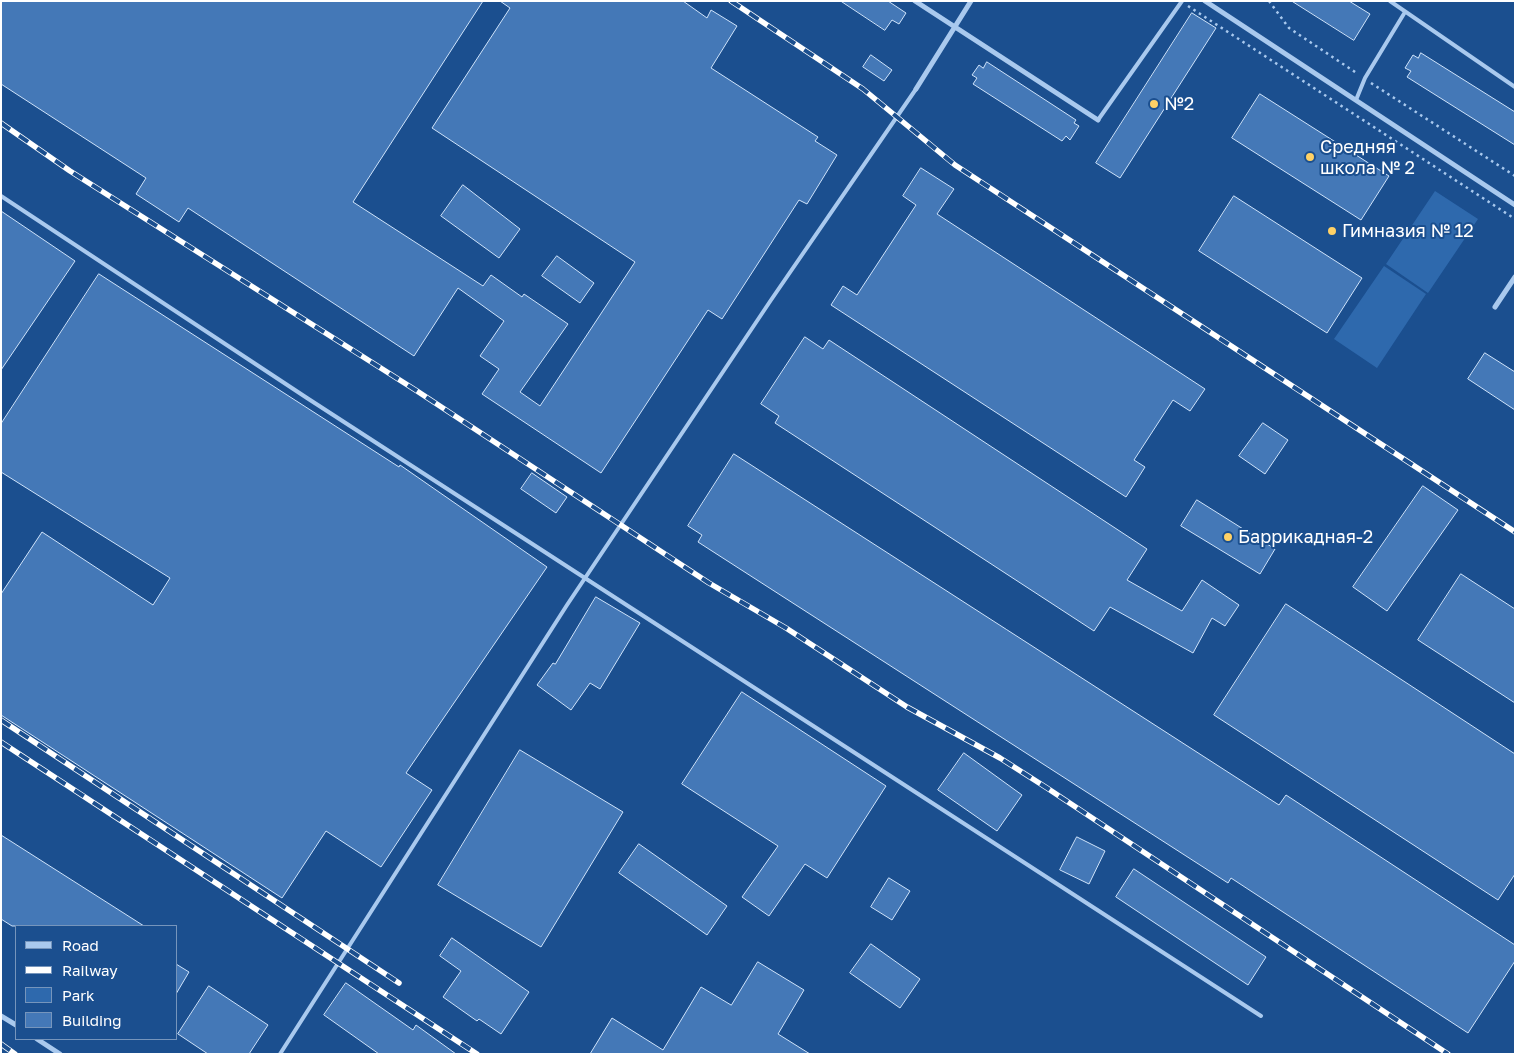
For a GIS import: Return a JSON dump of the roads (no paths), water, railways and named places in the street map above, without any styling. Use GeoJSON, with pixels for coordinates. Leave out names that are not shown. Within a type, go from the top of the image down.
{"type":"FeatureCollection","features":[{"type":"Feature","properties":{"kind":"street"},"geometry":{"type":"LineString","coordinates":[[915,1],[1098,120]]}},
{"type":"Feature","properties":{"kind":"street"},"geometry":{"type":"LineString","coordinates":[[916,89],[971,1]]}},
{"type":"Feature","properties":{"kind":"street"},"geometry":{"type":"LineString","coordinates":[[1205,1],[1515,205]]}},
{"type":"Feature","properties":{"kind":"street"},"geometry":{"type":"LineString","coordinates":[[1495,307],[1515,277]]}},
{"type":"Feature","properties":{"kind":"street"},"geometry":{"type":"LineString","coordinates":[[1,1016],[15,1025]]}},
{"type":"Feature","properties":{"kind":"street"},"geometry":{"type":"LineString","coordinates":[[39,1040],[60,1054]]}},
{"type":"Feature","properties":{"kind":"lane"},"geometry":{"type":"LineString","coordinates":[[1390,1],[1515,87]]}},
{"type":"Feature","properties":{"kind":"lane"},"geometry":{"type":"LineString","coordinates":[[1098,120],[1182,2]]}},
{"type":"Feature","properties":{"kind":"lane"},"geometry":{"type":"LineString","coordinates":[[1356,100],[1365,78],[1405,12]]}},
{"type":"Feature","properties":{"kind":"lane"},"geometry":{"type":"LineString","coordinates":[[280,1054],[586,578],[916,89]]}},
{"type":"Feature","properties":{"kind":"lane"},"geometry":{"type":"LineString","coordinates":[[1,196],[315,404],[1261,1016]]}},
{"type":"Feature","properties":{"kind":"railway"},"geometry":{"type":"LineString","coordinates":[[731,1],[863,89],[955,165],[1515,532]]}},
{"type":"Feature","properties":{"kind":"railway"},"geometry":{"type":"LineString","coordinates":[[1,123],[70,171],[417,391],[709,583],[786,628],[907,707],[1000,758],[1047,788],[1448,1054]]}},
{"type":"Feature","properties":{"kind":"railway"},"geometry":{"type":"LineString","coordinates":[[1,720],[399,983]]}},
{"type":"Feature","properties":{"kind":"railway"},"geometry":{"type":"LineString","coordinates":[[1,742],[477,1054]]}},
{"type":"Feature","properties":{"kind":"railway"},"geometry":{"type":"LineString","coordinates":[[1,1044],[15,1054]]}},
{"type":"Feature","properties":{"kind":"place","name":"№2"},"geometry":{"type":"Point","coordinates":[1154,104]}},
{"type":"Feature","properties":{"kind":"place","name":"Средняя школа № 2"},"geometry":{"type":"Point","coordinates":[1310,157]}},
{"type":"Feature","properties":{"kind":"place","name":"Гимназия № 12"},"geometry":{"type":"Point","coordinates":[1332,231]}},
{"type":"Feature","properties":{"kind":"place","name":"Баррикадная-2"},"geometry":{"type":"Point","coordinates":[1228,537]}}]}
